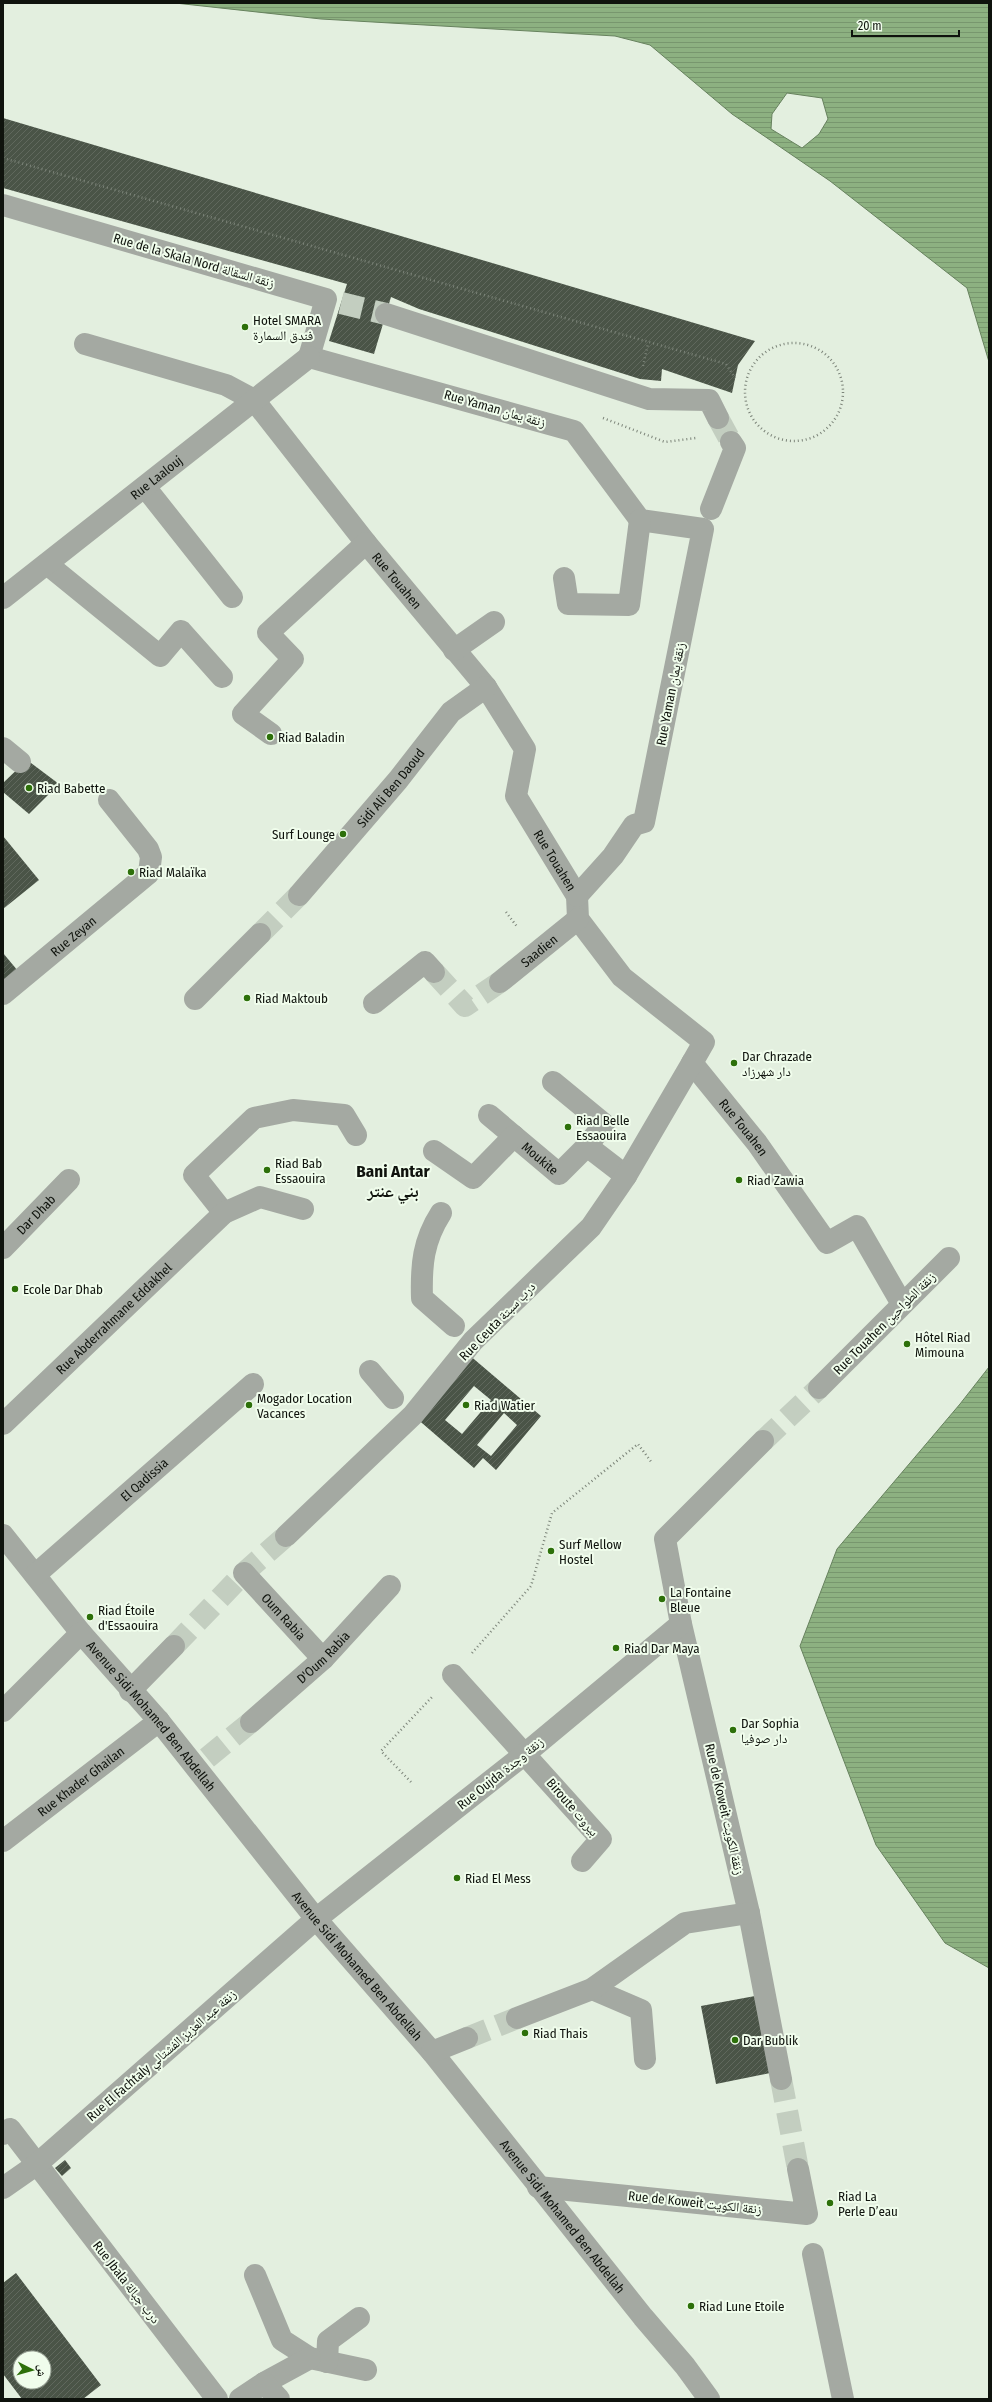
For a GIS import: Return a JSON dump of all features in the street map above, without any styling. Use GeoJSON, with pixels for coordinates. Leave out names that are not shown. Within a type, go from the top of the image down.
{"type":"FeatureCollection","features":[{"type":"Feature","properties":{"kind":"street","name":"Rue de la Skala Nord زنقة السقالة"},"geometry":{"type":"LineString","coordinates":[[3,205],[334,301],[309,357]]}},
{"type":"Feature","properties":{"kind":"street"},"geometry":{"type":"LineString","coordinates":[[386,314],[649,398],[709,400],[718,418]]}},
{"type":"Feature","properties":{"kind":"street"},"geometry":{"type":"LineString","coordinates":[[85,344],[226,385],[254,400]]}},
{"type":"Feature","properties":{"kind":"street","name":"Rue Laalouj"},"geometry":{"type":"LineString","coordinates":[[8,587],[47,564],[309,357]]}},
{"type":"Feature","properties":{"kind":"street","name":"Rue Yaman زنقة يمان"},"geometry":{"type":"LineString","coordinates":[[309,357],[574,431],[640,520]]}},
{"type":"Feature","properties":{"kind":"street","name":"Rue Touahen"},"geometry":{"type":"LineString","coordinates":[[254,400],[366,543],[486,687],[526,749],[516,796],[577,896],[578,919]]}},
{"type":"Feature","properties":{"kind":"street"},"geometry":{"type":"LineString","coordinates":[[564,578],[568,604],[629,605],[640,520],[707,520],[735,448],[731,442]]}},
{"type":"Feature","properties":{"kind":"street"},"geometry":{"type":"LineString","coordinates":[[145,487],[232,597]]}},
{"type":"Feature","properties":{"kind":"street","name":"Rue Yaman زنقة يمان"},"geometry":{"type":"LineString","coordinates":[[577,896],[613,856],[634,825],[644,822],[707,520]]}},
{"type":"Feature","properties":{"kind":"street"},"geometry":{"type":"LineString","coordinates":[[271,734],[243,714],[293,659],[268,634],[366,543]]}},
{"type":"Feature","properties":{"kind":"street"},"geometry":{"type":"LineString","coordinates":[[47,564],[160,656],[181,631],[222,677]]}},
{"type":"Feature","properties":{"kind":"street"},"geometry":{"type":"LineString","coordinates":[[454,650],[494,622]]}},
{"type":"Feature","properties":{"kind":"street","name":"Sidi Ali Ben Daoud"},"geometry":{"type":"LineString","coordinates":[[299,895],[398,780],[451,712],[486,687]]}},
{"type":"Feature","properties":{"kind":"street"},"geometry":{"type":"LineString","coordinates":[[3,748],[20,762]]}},
{"type":"Feature","properties":{"kind":"street","name":"Rue Zeyan"},"geometry":{"type":"LineString","coordinates":[[3,994],[144,879],[149,873],[151,857],[148,849],[109,800]]}},
{"type":"Feature","properties":{"kind":"street"},"geometry":{"type":"LineString","coordinates":[[578,919],[622,977],[704,1042],[692,1063]]}},
{"type":"Feature","properties":{"kind":"street","name":"Saadien"},"geometry":{"type":"LineString","coordinates":[[500,982],[578,919]]}},
{"type":"Feature","properties":{"kind":"street"},"geometry":{"type":"LineString","coordinates":[[195,999],[260,934]]}},
{"type":"Feature","properties":{"kind":"street"},"geometry":{"type":"LineString","coordinates":[[374,1003],[425,962],[434,972]]}},
{"type":"Feature","properties":{"kind":"street","name":"Rue Touahen"},"geometry":{"type":"LineString","coordinates":[[692,1063],[757,1144],[827,1243],[857,1226],[902,1304]]}},
{"type":"Feature","properties":{"kind":"street","name":"Rue Ceuta درب سبتة"},"geometry":{"type":"LineString","coordinates":[[286,1536],[413,1415],[473,1342],[591,1227],[626,1176],[692,1063]]}},
{"type":"Feature","properties":{"kind":"street"},"geometry":{"type":"LineString","coordinates":[[553,1082],[604,1124],[587,1146],[626,1176]]}},
{"type":"Feature","properties":{"kind":"street"},"geometry":{"type":"LineString","coordinates":[[224,1213],[194,1175],[254,1118],[294,1110],[344,1115],[356,1135]]}},
{"type":"Feature","properties":{"kind":"street","name":"Moukite"},"geometry":{"type":"LineString","coordinates":[[489,1115],[559,1174],[587,1146]]}},
{"type":"Feature","properties":{"kind":"street"},"geometry":{"type":"LineString","coordinates":[[434,1151],[473,1178],[514,1136]]}},
{"type":"Feature","properties":{"kind":"street","name":"Dar Dhab"},"geometry":{"type":"LineString","coordinates":[[3,1248],[69,1180]]}},
{"type":"Feature","properties":{"kind":"street","name":"Rue Abderrahmane Eddakhel"},"geometry":{"type":"LineString","coordinates":[[3,1424],[224,1213],[260,1198],[303,1209]]}},
{"type":"Feature","properties":{"kind":"street"},"geometry":{"type":"LineString","coordinates":[[441,1213],[430,1230],[421,1267],[422,1298],[454,1326]]}},
{"type":"Feature","properties":{"kind":"street","name":"Rue Touahen زنقة الطواحين"},"geometry":{"type":"LineString","coordinates":[[819,1388],[949,1258]]}},
{"type":"Feature","properties":{"kind":"street"},"geometry":{"type":"LineString","coordinates":[[370,1371],[393,1398]]}},
{"type":"Feature","properties":{"kind":"street","name":"El Qadissia"},"geometry":{"type":"LineString","coordinates":[[35,1576],[253,1384]]}},
{"type":"Feature","properties":{"kind":"street","name":"Rue de Koweit زنقة الكويت"},"geometry":{"type":"LineString","coordinates":[[763,1441],[665,1539],[681,1624],[749,1913],[781,2079]]}},
{"type":"Feature","properties":{"kind":"street","name":"Avenue Sidi Mohamed Ben Abdellah"},"geometry":{"type":"LineString","coordinates":[[4,1538],[130,1691],[158,1721],[200,1761],[316,1919],[432,2052],[538,2187],[643,2317],[685,2366],[709,2399]]}},
{"type":"Feature","properties":{"kind":"street","name":"Oum Rabia"},"geometry":{"type":"LineString","coordinates":[[244,1573],[323,1659]]}},
{"type":"Feature","properties":{"kind":"street","name":"D'Oum Rabia"},"geometry":{"type":"LineString","coordinates":[[251,1722],[323,1659],[390,1586]]}},
{"type":"Feature","properties":{"kind":"street","name":"Rue Oujda زنقة وجدة"},"geometry":{"type":"LineString","coordinates":[[316,1919],[526,1753],[681,1624]]}},
{"type":"Feature","properties":{"kind":"street"},"geometry":{"type":"LineString","coordinates":[[3,1711],[81,1633]]}},
{"type":"Feature","properties":{"kind":"street"},"geometry":{"type":"LineString","coordinates":[[130,1691],[174,1646]]}},
{"type":"Feature","properties":{"kind":"street"},"geometry":{"type":"LineString","coordinates":[[453,1675],[526,1753]]}},
{"type":"Feature","properties":{"kind":"street","name":"Rue Khader Ghailan"},"geometry":{"type":"LineString","coordinates":[[3,1841],[158,1721]]}},
{"type":"Feature","properties":{"kind":"street","name":"Biroute بيروت"},"geometry":{"type":"LineString","coordinates":[[526,1753],[601,1839],[582,1861]]}},
{"type":"Feature","properties":{"kind":"street"},"geometry":{"type":"LineString","coordinates":[[517,2018],[592,1988],[685,1923],[749,1913]]}},
{"type":"Feature","properties":{"kind":"street","name":"Rue El Fachtaly زنقة عبد العزيز الفشتالي"},"geometry":{"type":"LineString","coordinates":[[3,2188],[36,2165],[316,1919]]}},
{"type":"Feature","properties":{"kind":"street"},"geometry":{"type":"LineString","coordinates":[[592,1988],[642,2010],[645,2059]]}},
{"type":"Feature","properties":{"kind":"street"},"geometry":{"type":"LineString","coordinates":[[432,2052],[467,2038]]}},
{"type":"Feature","properties":{"kind":"street","name":"Rue Jbala درب جبالة"},"geometry":{"type":"LineString","coordinates":[[3,2134],[10,2129],[36,2165],[217,2399]]}},
{"type":"Feature","properties":{"kind":"street","name":"Rue de Koweit زنقة الكويت"},"geometry":{"type":"LineString","coordinates":[[538,2187],[807,2214],[798,2169]]}},
{"type":"Feature","properties":{"kind":"street"},"geometry":{"type":"LineString","coordinates":[[813,2254],[843,2399]]}},
{"type":"Feature","properties":{"kind":"street"},"geometry":{"type":"LineString","coordinates":[[255,2275],[282,2340],[318,2360],[366,2370]]}},
{"type":"Feature","properties":{"kind":"street"},"geometry":{"type":"LineString","coordinates":[[240,2399],[264,2384],[318,2360],[328,2341],[359,2318]]}},
{"type":"Feature","properties":{"kind":"street"},"geometry":{"type":"LineString","coordinates":[[264,2384],[279,2399]]}},
{"type":"Feature","properties":{"kind":"path"},"geometry":{"type":"LineString","coordinates":[[3,158],[648,344],[726,364],[735,378]]}},
{"type":"Feature","properties":{"kind":"path"},"geometry":{"type":"LineString","coordinates":[[788,343],[810,346],[820,350],[832,361],[840,375],[843,391],[842,402],[834,422],[821,433],[806,440],[790,441],[774,437],[760,427],[750,414],[746,400],[746,385],[750,371],[759,357],[772,348],[788,343]]}},
{"type":"Feature","properties":{"kind":"path"},"geometry":{"type":"LineString","coordinates":[[642,372],[648,344]]}},
{"type":"Feature","properties":{"kind":"path"},"geometry":{"type":"LineString","coordinates":[[411,1782],[381,1751],[453,1675],[531,1586],[552,1513],[638,1444],[652,1463]]}},
{"type":"Feature","properties":{"kind":"shaded area"},"geometry":{"type":"Polygon","coordinates":[[[175,3],[989,3],[989,362],[967,288],[830,181],[732,114],[650,45],[615,36],[321,19],[175,3]],[[787,93],[772,114],[771,129],[802,148],[819,134],[828,119],[822,98],[787,93]]]}},
{"type":"Feature","properties":{"kind":"shaded area"},"geometry":{"type":"Polygon","coordinates":[[[989,1367],[989,1968],[945,1943],[876,1845],[800,1646],[837,1549],[960,1404],[989,1367]]]}},
{"type":"Feature","properties":{"kind":"building"},"geometry":{"type":"Polygon","coordinates":[[[3,118],[755,341],[738,365],[732,393],[662,369],[661,381],[640,379],[419,309],[391,297],[374,354],[329,341],[347,284],[3,188],[3,118]]]}},
{"type":"Feature","properties":{"kind":"building","name":"Riad Babette"},"geometry":{"type":"Polygon","coordinates":[[[27,760],[59,784],[29,814],[3,792],[3,783],[27,760]]]}},
{"type":"Feature","properties":{"kind":"building"},"geometry":{"type":"Polygon","coordinates":[[[3,836],[39,880],[3,909],[3,836]]]}},
{"type":"Feature","properties":{"kind":"building"},"geometry":{"type":"Polygon","coordinates":[[[3,953],[18,971],[3,984],[3,953]]]}},
{"type":"Feature","properties":{"kind":"building"},"geometry":{"type":"Polygon","coordinates":[[[468,1354],[541,1416],[496,1470],[483,1458],[474,1468],[415,1417],[468,1354]],[[474,1386],[445,1420],[462,1434],[491,1400],[474,1386]],[[504,1413],[477,1445],[491,1456],[517,1425],[504,1413]]]}},
{"type":"Feature","properties":{"kind":"building","name":"Dar Bublik"},"geometry":{"type":"Polygon","coordinates":[[[755,1996],[770,2073],[716,2084],[701,2006],[755,1996]]]}},
{"type":"Feature","properties":{"kind":"building"},"geometry":{"type":"Polygon","coordinates":[[[65,2160],[71,2168],[62,2176],[55,2168],[65,2160]]]}},
{"type":"Feature","properties":{"kind":"building"},"geometry":{"type":"Polygon","coordinates":[[[16,2273],[101,2385],[83,2399],[22,2399],[15,2390],[52,2390],[52,2350],[12,2350],[12,2386],[3,2374],[3,2283],[16,2273]]]}},
{"type":"Feature","properties":{"kind":"tunnel"},"geometry":{"type":"LineString","coordinates":[[341,303],[386,314]]}},
{"type":"Feature","properties":{"kind":"tunnel"},"geometry":{"type":"LineString","coordinates":[[718,418],[731,442]]}},
{"type":"Feature","properties":{"kind":"tunnel"},"geometry":{"type":"LineString","coordinates":[[260,934],[299,895]]}},
{"type":"Feature","properties":{"kind":"tunnel"},"geometry":{"type":"LineString","coordinates":[[434,972],[465,1006],[500,982]]}},
{"type":"Feature","properties":{"kind":"tunnel"},"geometry":{"type":"LineString","coordinates":[[763,1441],[819,1388]]}},
{"type":"Feature","properties":{"kind":"tunnel"},"geometry":{"type":"LineString","coordinates":[[174,1646],[244,1573],[286,1536]]}},
{"type":"Feature","properties":{"kind":"tunnel"},"geometry":{"type":"LineString","coordinates":[[207,1758],[251,1722]]}},
{"type":"Feature","properties":{"kind":"tunnel"},"geometry":{"type":"LineString","coordinates":[[467,2038],[517,2018]]}},
{"type":"Feature","properties":{"kind":"tunnel"},"geometry":{"type":"LineString","coordinates":[[781,2079],[798,2169]]}},
{"type":"Feature","properties":{"kind":"place","name":"Hotel SMARA فندق السمارة"},"geometry":{"type":"Point","coordinates":[245,327]}},
{"type":"Feature","properties":{"kind":"place","name":"Riad Baladin"},"geometry":{"type":"Point","coordinates":[270,737]}},
{"type":"Feature","properties":{"kind":"place","name":"Riad Babette"},"geometry":{"type":"Point","coordinates":[29,788]}},
{"type":"Feature","properties":{"kind":"place","name":"Surf Lounge"},"geometry":{"type":"Point","coordinates":[343,834]}},
{"type":"Feature","properties":{"kind":"place","name":"Riad Malaïka"},"geometry":{"type":"Point","coordinates":[131,872]}},
{"type":"Feature","properties":{"kind":"place","name":"Riad Maktoub"},"geometry":{"type":"Point","coordinates":[247,998]}},
{"type":"Feature","properties":{"kind":"place","name":"Dar Chrazade دار شهرزاد"},"geometry":{"type":"Point","coordinates":[734,1063]}},
{"type":"Feature","properties":{"kind":"place","name":"Riad Belle Essaouira"},"geometry":{"type":"Point","coordinates":[568,1127]}},
{"type":"Feature","properties":{"kind":"place","name":"Riad Bab Essaouira"},"geometry":{"type":"Point","coordinates":[267,1170]}},
{"type":"Feature","properties":{"kind":"place","name":"Riad Zawia"},"geometry":{"type":"Point","coordinates":[739,1180]}},
{"type":"Feature","properties":{"kind":"place","name":"Ecole Dar Dhab"},"geometry":{"type":"Point","coordinates":[15,1289]}},
{"type":"Feature","properties":{"kind":"place","name":"Hôtel Riad Mimouna"},"geometry":{"type":"Point","coordinates":[907,1344]}},
{"type":"Feature","properties":{"kind":"place","name":"Mogador Location Vacances"},"geometry":{"type":"Point","coordinates":[249,1405]}},
{"type":"Feature","properties":{"kind":"place","name":"Riad Watier"},"geometry":{"type":"Point","coordinates":[466,1405]}},
{"type":"Feature","properties":{"kind":"place","name":"Surf Mellow Hostel"},"geometry":{"type":"Point","coordinates":[551,1551]}},
{"type":"Feature","properties":{"kind":"place","name":"La Fontaine Bleue"},"geometry":{"type":"Point","coordinates":[662,1599]}},
{"type":"Feature","properties":{"kind":"place","name":"Riad Étoile d'Essaouira"},"geometry":{"type":"Point","coordinates":[90,1617]}},
{"type":"Feature","properties":{"kind":"place","name":"Riad Dar Maya"},"geometry":{"type":"Point","coordinates":[616,1648]}},
{"type":"Feature","properties":{"kind":"place","name":"Dar Sophia دار صوفيا"},"geometry":{"type":"Point","coordinates":[733,1730]}},
{"type":"Feature","properties":{"kind":"place","name":"Riad El Mess"},"geometry":{"type":"Point","coordinates":[457,1878]}},
{"type":"Feature","properties":{"kind":"place","name":"Riad Thais"},"geometry":{"type":"Point","coordinates":[525,2033]}},
{"type":"Feature","properties":{"kind":"place","name":"Dar Bublik"},"geometry":{"type":"Point","coordinates":[735,2040]}},
{"type":"Feature","properties":{"kind":"place","name":"Riad La Perle D’eau"},"geometry":{"type":"Point","coordinates":[830,2203]}},
{"type":"Feature","properties":{"kind":"place","name":"Riad Lune Etoile"},"geometry":{"type":"Point","coordinates":[691,2306]}},
{"type":"Feature","properties":{"kind":"district","name":"Bani Antar بني عنتر"},"geometry":{"type":"Point","coordinates":[393,1181]}}]}
